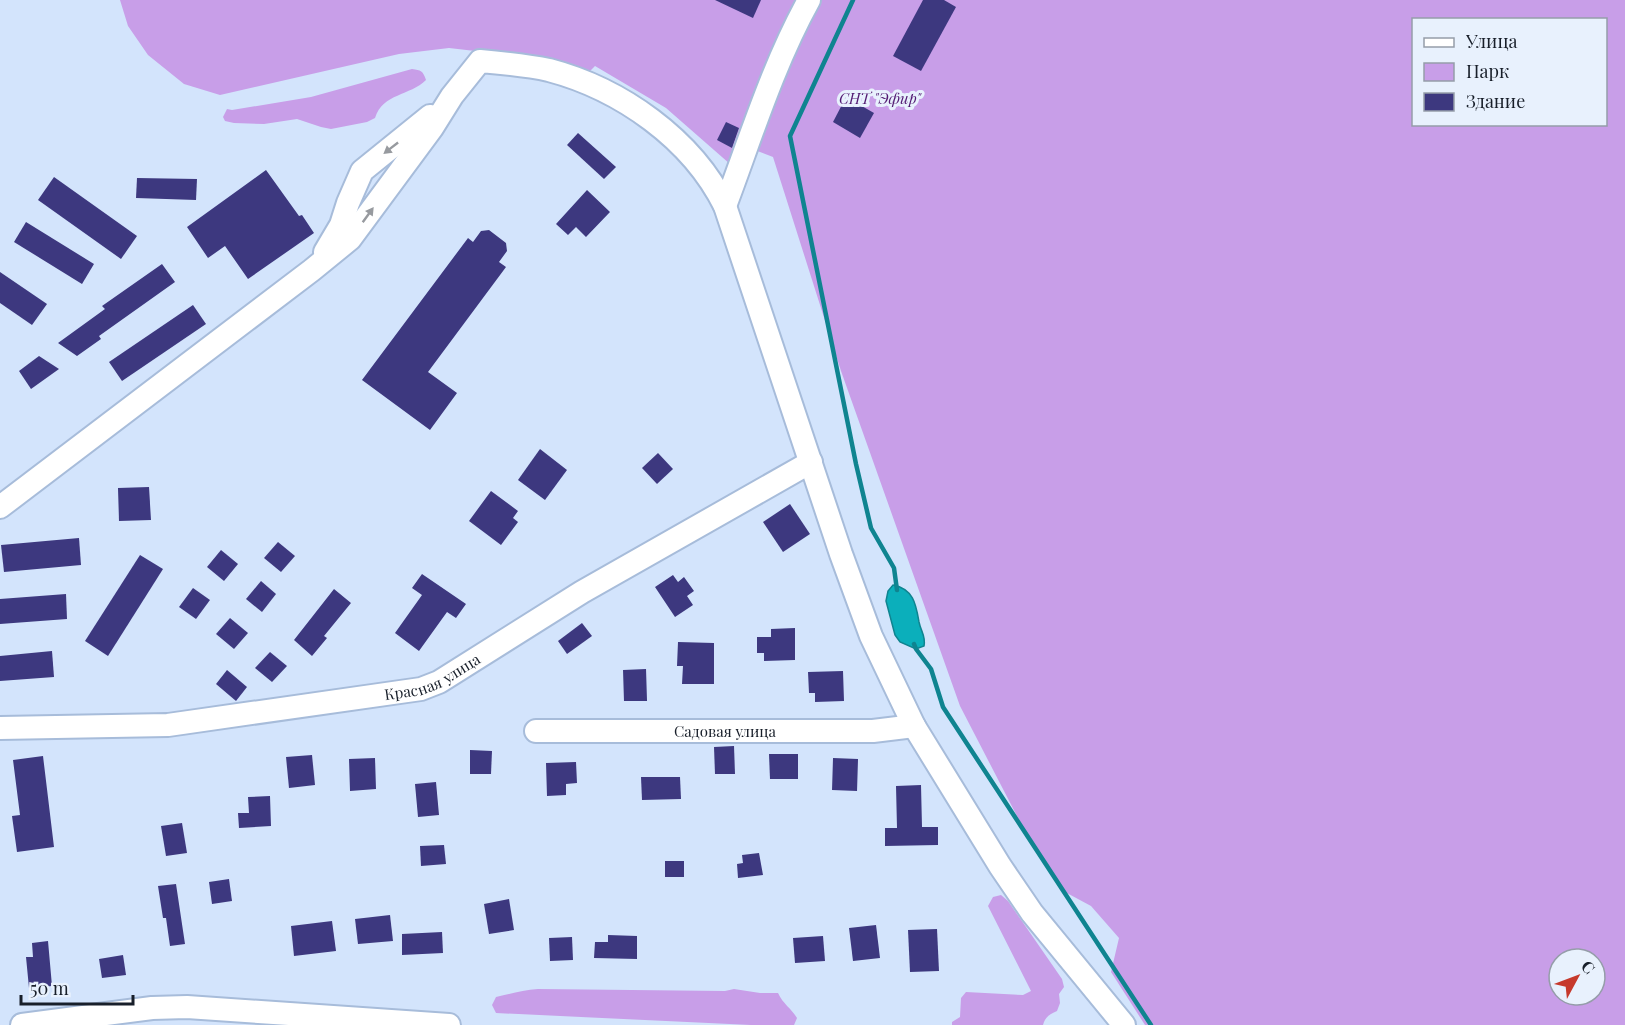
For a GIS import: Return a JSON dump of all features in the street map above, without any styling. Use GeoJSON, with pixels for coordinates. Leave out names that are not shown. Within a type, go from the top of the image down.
{"type":"FeatureCollection","features":[{"type":"Feature","properties":{"kind":"street"},"geometry":{"type":"LineString","coordinates":[[724,206],[764,96],[794,27],[809,0]]}},
{"type":"Feature","properties":{"kind":"street"},"geometry":{"type":"LineString","coordinates":[[0,507],[350,239],[432,128],[452,96],[480,61],[531,66],[585,83],[629,105],[657,123],[696,162],[714,184],[724,206],[871,636],[914,726],[1000,866],[1032,913],[1124,1025]]}},
{"type":"Feature","properties":{"kind":"street"},"geometry":{"type":"LineString","coordinates":[[312,270],[341,225],[362,171],[425,121],[452,96]]}},
{"type":"Feature","properties":{"kind":"street","name":"Красная улица"},"geometry":{"type":"LineString","coordinates":[[0,728],[168,725],[421,690],[439,682],[582,592],[811,462]]}},
{"type":"Feature","properties":{"kind":"street","name":"Садовая улица"},"geometry":{"type":"LineString","coordinates":[[536,731],[873,731],[914,726]]}},
{"type":"Feature","properties":{"kind":"street"},"geometry":{"type":"LineString","coordinates":[[22,1025],[152,1008],[187,1007],[230,1017],[449,1025]]}},
{"type":"Feature","properties":{"kind":"green space","name":"СНТ \"Эфир\""},"geometry":{"type":"Polygon","coordinates":[[[120,0],[1625,0],[1625,1025],[1145,1025],[1111,972],[1119,938],[1091,906],[1065,892],[1033,847],[960,706],[841,371],[773,157],[739,144],[730,164],[666,108],[595,66],[590,71],[552,60],[449,48],[399,54],[220,95],[184,84],[148,55],[128,26],[120,0]]]}},
{"type":"Feature","properties":{"kind":"green space"},"geometry":{"type":"Polygon","coordinates":[[[412,69],[421,72],[426,80],[390,99],[379,110],[375,118],[367,122],[331,129],[297,119],[264,124],[234,123],[225,121],[223,117],[227,109],[311,97],[412,69]]]}},
{"type":"Feature","properties":{"kind":"green space"},"geometry":{"type":"Polygon","coordinates":[[[1001,895],[1008,901],[1062,979],[1064,987],[1059,994],[1060,1003],[1057,1011],[1048,1016],[1043,1025],[952,1025],[952,1022],[960,1017],[961,998],[966,992],[1023,995],[1031,991],[988,906],[993,897],[1001,895]]]}},
{"type":"Feature","properties":{"kind":"green space"},"geometry":{"type":"Polygon","coordinates":[[[538,989],[725,991],[734,989],[778,993],[797,1018],[794,1025],[751,1025],[496,1013],[492,1005],[496,997],[538,989]]]}},
{"type":"Feature","properties":{"kind":"water"},"geometry":{"type":"Polygon","coordinates":[[[893,585],[906,590],[913,599],[924,637],[924,646],[916,649],[900,642],[895,635],[886,601],[888,591],[893,585]]]}},
{"type":"Feature","properties":{"kind":"building"},"geometry":{"type":"Polygon","coordinates":[[[715,0],[761,0],[753,18],[715,0]]]}},
{"type":"Feature","properties":{"kind":"building"},"geometry":{"type":"Polygon","coordinates":[[[923,0],[944,0],[956,7],[921,71],[893,56],[923,0]]]}},
{"type":"Feature","properties":{"kind":"building"},"geometry":{"type":"Polygon","coordinates":[[[846,97],[874,113],[860,138],[833,122],[846,97]]]}},
{"type":"Feature","properties":{"kind":"building"},"geometry":{"type":"Polygon","coordinates":[[[726,122],[739,128],[732,148],[717,140],[726,122]]]}},
{"type":"Feature","properties":{"kind":"building"},"geometry":{"type":"Polygon","coordinates":[[[578,133],[616,167],[604,179],[567,145],[578,133]]]}},
{"type":"Feature","properties":{"kind":"building"},"geometry":{"type":"Polygon","coordinates":[[[266,170],[314,233],[248,279],[225,246],[208,258],[187,227],[266,170]]]}},
{"type":"Feature","properties":{"kind":"building"},"geometry":{"type":"Polygon","coordinates":[[[54,177],[137,236],[121,259],[38,200],[54,177]]]}},
{"type":"Feature","properties":{"kind":"building"},"geometry":{"type":"Polygon","coordinates":[[[137,178],[197,179],[196,200],[136,198],[137,178]]]}},
{"type":"Feature","properties":{"kind":"building"},"geometry":{"type":"Polygon","coordinates":[[[587,190],[610,212],[586,237],[576,227],[568,235],[556,224],[587,190]]]}},
{"type":"Feature","properties":{"kind":"building"},"geometry":{"type":"Polygon","coordinates":[[[26,222],[94,264],[82,284],[14,242],[26,222]]]}},
{"type":"Feature","properties":{"kind":"building"},"geometry":{"type":"Polygon","coordinates":[[[489,230],[506,243],[507,251],[499,262],[506,267],[428,372],[457,393],[430,430],[362,380],[468,238],[473,242],[481,231],[489,230]]]}},
{"type":"Feature","properties":{"kind":"building"},"geometry":{"type":"Polygon","coordinates":[[[162,264],[175,282],[99,336],[101,339],[77,356],[58,343],[105,309],[102,306],[162,264]]]}},
{"type":"Feature","properties":{"kind":"building"},"geometry":{"type":"Polygon","coordinates":[[[0,272],[47,304],[32,325],[0,303],[0,272]]]}},
{"type":"Feature","properties":{"kind":"building"},"geometry":{"type":"Polygon","coordinates":[[[193,305],[206,324],[122,381],[109,362],[193,305]]]}},
{"type":"Feature","properties":{"kind":"building"},"geometry":{"type":"Polygon","coordinates":[[[39,356],[59,369],[31,389],[19,371],[39,356]]]}},
{"type":"Feature","properties":{"kind":"building"},"geometry":{"type":"Polygon","coordinates":[[[540,449],[567,470],[545,500],[518,480],[540,449]]]}},
{"type":"Feature","properties":{"kind":"building"},"geometry":{"type":"Polygon","coordinates":[[[658,453],[673,469],[657,484],[642,468],[658,453]]]}},
{"type":"Feature","properties":{"kind":"building"},"geometry":{"type":"Polygon","coordinates":[[[149,487],[151,520],[119,521],[118,488],[149,487]]]}},
{"type":"Feature","properties":{"kind":"building"},"geometry":{"type":"Polygon","coordinates":[[[491,491],[518,511],[513,518],[518,522],[501,545],[469,521],[491,491]]]}},
{"type":"Feature","properties":{"kind":"building"},"geometry":{"type":"Polygon","coordinates":[[[790,504],[810,534],[783,552],[763,522],[790,504]]]}},
{"type":"Feature","properties":{"kind":"building"},"geometry":{"type":"Polygon","coordinates":[[[79,538],[81,565],[4,572],[1,545],[79,538]]]}},
{"type":"Feature","properties":{"kind":"building"},"geometry":{"type":"Polygon","coordinates":[[[278,542],[295,556],[281,572],[264,558],[278,542]]]}},
{"type":"Feature","properties":{"kind":"building"},"geometry":{"type":"Polygon","coordinates":[[[221,550],[238,564],[224,581],[207,567],[221,550]]]}},
{"type":"Feature","properties":{"kind":"building"},"geometry":{"type":"Polygon","coordinates":[[[140,555],[163,569],[108,656],[85,641],[140,555]]]}},
{"type":"Feature","properties":{"kind":"building"},"geometry":{"type":"Polygon","coordinates":[[[422,574],[466,604],[456,618],[447,612],[419,651],[395,633],[422,595],[412,588],[422,574]]]}},
{"type":"Feature","properties":{"kind":"building"},"geometry":{"type":"Polygon","coordinates":[[[673,575],[678,582],[684,577],[694,591],[687,596],[693,605],[675,617],[655,587],[673,575]]]}},
{"type":"Feature","properties":{"kind":"building"},"geometry":{"type":"Polygon","coordinates":[[[261,581],[276,594],[262,612],[246,599],[261,581]]]}},
{"type":"Feature","properties":{"kind":"building"},"geometry":{"type":"Polygon","coordinates":[[[193,588],[210,600],[196,619],[179,607],[193,588]]]}},
{"type":"Feature","properties":{"kind":"building"},"geometry":{"type":"Polygon","coordinates":[[[334,589],[351,603],[324,636],[327,638],[312,656],[294,640],[334,589]]]}},
{"type":"Feature","properties":{"kind":"building"},"geometry":{"type":"Polygon","coordinates":[[[66,594],[67,619],[0,624],[0,599],[66,594]]]}},
{"type":"Feature","properties":{"kind":"building"},"geometry":{"type":"Polygon","coordinates":[[[230,618],[248,633],[234,649],[216,634],[230,618]]]}},
{"type":"Feature","properties":{"kind":"building"},"geometry":{"type":"Polygon","coordinates":[[[582,623],[592,636],[567,654],[558,641],[582,623]]]}},
{"type":"Feature","properties":{"kind":"building"},"geometry":{"type":"Polygon","coordinates":[[[795,628],[795,660],[764,661],[764,653],[757,653],[757,637],[771,637],[771,629],[795,628]]]}},
{"type":"Feature","properties":{"kind":"building"},"geometry":{"type":"Polygon","coordinates":[[[678,642],[714,643],[714,684],[682,684],[683,666],[677,666],[678,642]]]}},
{"type":"Feature","properties":{"kind":"building"},"geometry":{"type":"Polygon","coordinates":[[[52,651],[54,677],[0,681],[0,656],[52,651]]]}},
{"type":"Feature","properties":{"kind":"building"},"geometry":{"type":"Polygon","coordinates":[[[270,652],[287,666],[272,682],[255,668],[270,652]]]}},
{"type":"Feature","properties":{"kind":"building"},"geometry":{"type":"Polygon","coordinates":[[[646,669],[647,701],[624,701],[623,670],[646,669]]]}},
{"type":"Feature","properties":{"kind":"building"},"geometry":{"type":"Polygon","coordinates":[[[227,670],[247,687],[236,701],[216,684],[227,670]]]}},
{"type":"Feature","properties":{"kind":"building"},"geometry":{"type":"Polygon","coordinates":[[[843,671],[844,701],[815,702],[815,693],[809,693],[808,672],[843,671]]]}},
{"type":"Feature","properties":{"kind":"building"},"geometry":{"type":"Polygon","coordinates":[[[734,746],[735,774],[715,774],[714,747],[734,746]]]}},
{"type":"Feature","properties":{"kind":"building"},"geometry":{"type":"Polygon","coordinates":[[[470,750],[492,751],[491,774],[470,774],[470,750]]]}},
{"type":"Feature","properties":{"kind":"building"},"geometry":{"type":"Polygon","coordinates":[[[769,754],[798,754],[798,779],[770,779],[769,754]]]}},
{"type":"Feature","properties":{"kind":"building"},"geometry":{"type":"Polygon","coordinates":[[[312,755],[315,785],[289,788],[286,757],[312,755]]]}},
{"type":"Feature","properties":{"kind":"building"},"geometry":{"type":"Polygon","coordinates":[[[43,756],[54,847],[17,852],[12,816],[20,815],[13,760],[43,756]]]}},
{"type":"Feature","properties":{"kind":"building"},"geometry":{"type":"Polygon","coordinates":[[[375,758],[376,789],[350,791],[349,759],[375,758]]]}},
{"type":"Feature","properties":{"kind":"building"},"geometry":{"type":"Polygon","coordinates":[[[833,758],[858,759],[857,791],[832,790],[833,758]]]}},
{"type":"Feature","properties":{"kind":"building"},"geometry":{"type":"Polygon","coordinates":[[[576,762],[577,783],[566,784],[566,795],[547,796],[546,763],[576,762]]]}},
{"type":"Feature","properties":{"kind":"building"},"geometry":{"type":"Polygon","coordinates":[[[641,777],[680,777],[681,799],[642,800],[641,777]]]}},
{"type":"Feature","properties":{"kind":"building"},"geometry":{"type":"Polygon","coordinates":[[[436,782],[439,815],[418,817],[415,784],[436,782]]]}},
{"type":"Feature","properties":{"kind":"building"},"geometry":{"type":"Polygon","coordinates":[[[921,785],[922,827],[938,827],[938,845],[885,846],[885,828],[897,828],[896,786],[921,785]]]}},
{"type":"Feature","properties":{"kind":"building"},"geometry":{"type":"Polygon","coordinates":[[[270,796],[271,826],[239,828],[238,813],[249,813],[248,797],[270,796]]]}},
{"type":"Feature","properties":{"kind":"building"},"geometry":{"type":"Polygon","coordinates":[[[182,823],[187,853],[166,856],[161,826],[182,823]]]}},
{"type":"Feature","properties":{"kind":"building"},"geometry":{"type":"Polygon","coordinates":[[[444,845],[446,864],[421,866],[420,846],[444,845]]]}},
{"type":"Feature","properties":{"kind":"building"},"geometry":{"type":"Polygon","coordinates":[[[759,853],[763,875],[738,878],[737,864],[743,863],[742,855],[759,853]]]}},
{"type":"Feature","properties":{"kind":"building"},"geometry":{"type":"Polygon","coordinates":[[[665,861],[684,861],[684,877],[665,877],[665,861]]]}},
{"type":"Feature","properties":{"kind":"building"},"geometry":{"type":"Polygon","coordinates":[[[229,879],[232,901],[212,904],[209,882],[229,879]]]}},
{"type":"Feature","properties":{"kind":"building"},"geometry":{"type":"Polygon","coordinates":[[[176,884],[185,944],[170,946],[158,886],[176,884]]]}},
{"type":"Feature","properties":{"kind":"building"},"geometry":{"type":"Polygon","coordinates":[[[509,899],[514,930],[489,934],[484,904],[509,899]]]}},
{"type":"Feature","properties":{"kind":"building"},"geometry":{"type":"Polygon","coordinates":[[[390,915],[393,941],[358,944],[355,919],[390,915]]]}},
{"type":"Feature","properties":{"kind":"building"},"geometry":{"type":"Polygon","coordinates":[[[332,921],[336,951],[294,956],[291,926],[332,921]]]}},
{"type":"Feature","properties":{"kind":"building"},"geometry":{"type":"Polygon","coordinates":[[[876,925],[880,958],[853,961],[849,928],[876,925]]]}},
{"type":"Feature","properties":{"kind":"building"},"geometry":{"type":"Polygon","coordinates":[[[937,929],[939,971],[910,972],[908,930],[937,929]]]}},
{"type":"Feature","properties":{"kind":"building"},"geometry":{"type":"Polygon","coordinates":[[[442,932],[443,953],[402,955],[402,934],[442,932]]]}},
{"type":"Feature","properties":{"kind":"building"},"geometry":{"type":"Polygon","coordinates":[[[608,935],[637,936],[637,959],[594,958],[595,942],[608,942],[608,935]]]}},
{"type":"Feature","properties":{"kind":"building"},"geometry":{"type":"Polygon","coordinates":[[[823,936],[825,961],[795,963],[793,938],[823,936]]]}},
{"type":"Feature","properties":{"kind":"building"},"geometry":{"type":"Polygon","coordinates":[[[572,937],[573,960],[550,961],[549,938],[572,937]]]}},
{"type":"Feature","properties":{"kind":"building"},"geometry":{"type":"Polygon","coordinates":[[[48,941],[52,986],[29,988],[26,957],[33,957],[32,943],[48,941]]]}},
{"type":"Feature","properties":{"kind":"building"},"geometry":{"type":"Polygon","coordinates":[[[123,955],[126,975],[102,978],[99,959],[123,955]]]}},
{"type":"Feature","properties":{"kind":"waterway"},"geometry":{"type":"LineString","coordinates":[[853,0],[790,136],[871,528],[894,568],[897,590]]}},
{"type":"Feature","properties":{"kind":"waterway"},"geometry":{"type":"LineString","coordinates":[[914,644],[931,669],[943,707],[1151,1025]]}}]}
